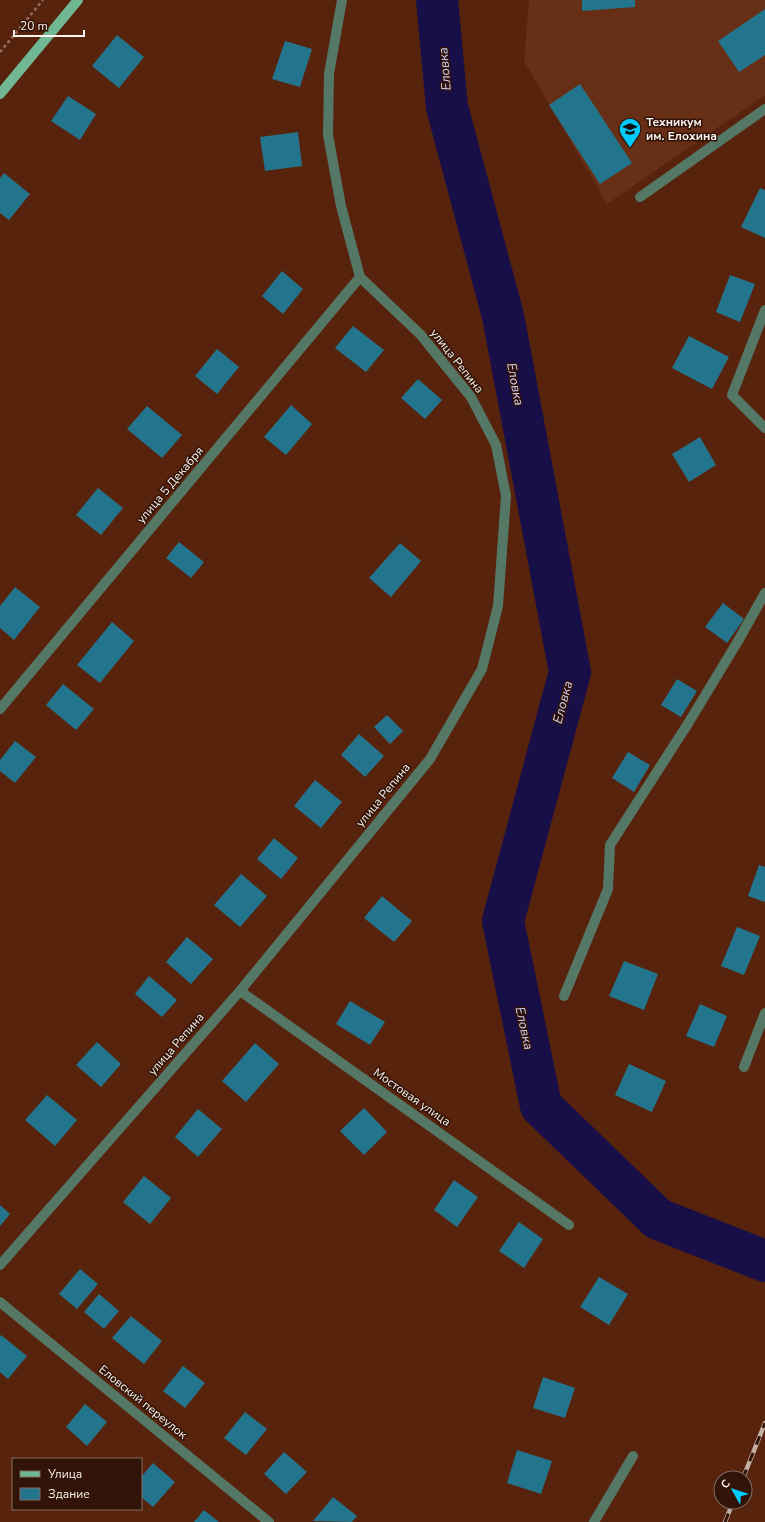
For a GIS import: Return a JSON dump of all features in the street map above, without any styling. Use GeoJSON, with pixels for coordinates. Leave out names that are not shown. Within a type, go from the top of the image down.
{"type":"FeatureCollection","features":[{"type":"Feature","properties":{"kind":"main road"},"geometry":{"type":"LineString","coordinates":[[0,94],[78,0]]}},
{"type":"Feature","properties":{"kind":"street"},"geometry":{"type":"LineString","coordinates":[[342,0],[329,74],[328,135],[341,206],[360,277]]}},
{"type":"Feature","properties":{"kind":"street"},"geometry":{"type":"LineString","coordinates":[[640,197],[765,109]]}},
{"type":"Feature","properties":{"kind":"street","name":"улица 5 Декабря"},"geometry":{"type":"LineString","coordinates":[[0,710],[360,277]]}},
{"type":"Feature","properties":{"kind":"street","name":"улица Репина"},"geometry":{"type":"LineString","coordinates":[[0,1265],[240,991],[430,759],[482,668],[498,606],[506,496],[496,445],[471,397],[429,345],[420,334],[360,277]]}},
{"type":"Feature","properties":{"kind":"street"},"geometry":{"type":"LineString","coordinates":[[765,310],[732,395],[765,428]]}},
{"type":"Feature","properties":{"kind":"street"},"geometry":{"type":"LineString","coordinates":[[564,996],[608,889],[610,845],[689,722],[765,593]]}},
{"type":"Feature","properties":{"kind":"street","name":"Мостовая улица"},"geometry":{"type":"LineString","coordinates":[[240,991],[568,1225]]}},
{"type":"Feature","properties":{"kind":"street"},"geometry":{"type":"LineString","coordinates":[[744,1068],[765,1013]]}},
{"type":"Feature","properties":{"kind":"street","name":"Еловский переулок"},"geometry":{"type":"LineString","coordinates":[[0,1302],[269,1522]]}},
{"type":"Feature","properties":{"kind":"street"},"geometry":{"type":"LineString","coordinates":[[594,1522],[633,1456]]}},
{"type":"Feature","properties":{"kind":"path"},"geometry":{"type":"LineString","coordinates":[[0,52],[43,0]]}},
{"type":"Feature","properties":{"kind":"shaded area","name":"Техникум им. Елохина"},"geometry":{"type":"Polygon","coordinates":[[[529,0],[765,0],[765,95],[607,204],[524,61],[529,0]]]}},
{"type":"Feature","properties":{"kind":"building"},"geometry":{"type":"Polygon","coordinates":[[[582,0],[635,0],[635,7],[582,11],[582,0]]]}},
{"type":"Feature","properties":{"kind":"building"},"geometry":{"type":"Polygon","coordinates":[[[765,9],[765,55],[739,72],[718,41],[765,9]]]}},
{"type":"Feature","properties":{"kind":"building"},"geometry":{"type":"Polygon","coordinates":[[[117,35],[144,57],[119,88],[92,66],[117,35]]]}},
{"type":"Feature","properties":{"kind":"building"},"geometry":{"type":"Polygon","coordinates":[[[285,41],[312,49],[300,87],[272,79],[285,41]]]}},
{"type":"Feature","properties":{"kind":"building"},"geometry":{"type":"Polygon","coordinates":[[[580,84],[632,163],[600,184],[549,105],[580,84]]]}},
{"type":"Feature","properties":{"kind":"building"},"geometry":{"type":"Polygon","coordinates":[[[68,96],[96,114],[80,140],[51,121],[68,96]]]}},
{"type":"Feature","properties":{"kind":"building"},"geometry":{"type":"Polygon","coordinates":[[[298,132],[302,166],[265,171],[260,137],[298,132]]]}},
{"type":"Feature","properties":{"kind":"building"},"geometry":{"type":"Polygon","coordinates":[[[4,173],[30,194],[9,220],[0,213],[0,178],[4,173]]]}},
{"type":"Feature","properties":{"kind":"building"},"geometry":{"type":"Polygon","coordinates":[[[760,188],[765,190],[765,238],[741,227],[760,188]]]}},
{"type":"Feature","properties":{"kind":"building"},"geometry":{"type":"Polygon","coordinates":[[[282,271],[303,289],[283,314],[262,296],[282,271]]]}},
{"type":"Feature","properties":{"kind":"building"},"geometry":{"type":"Polygon","coordinates":[[[730,275],[755,284],[740,322],[716,312],[730,275]]]}},
{"type":"Feature","properties":{"kind":"building"},"geometry":{"type":"Polygon","coordinates":[[[353,326],[384,350],[366,372],[335,348],[353,326]]]}},
{"type":"Feature","properties":{"kind":"building"},"geometry":{"type":"Polygon","coordinates":[[[689,336],[729,357],[712,389],[672,368],[689,336]]]}},
{"type":"Feature","properties":{"kind":"building"},"geometry":{"type":"Polygon","coordinates":[[[217,349],[239,367],[217,394],[195,376],[217,349]]]}},
{"type":"Feature","properties":{"kind":"building"},"geometry":{"type":"Polygon","coordinates":[[[418,379],[442,400],[425,419],[401,398],[418,379]]]}},
{"type":"Feature","properties":{"kind":"building"},"geometry":{"type":"Polygon","coordinates":[[[291,405],[312,424],[286,455],[264,437],[291,405]]]}},
{"type":"Feature","properties":{"kind":"building"},"geometry":{"type":"Polygon","coordinates":[[[147,406],[182,435],[162,458],[127,429],[147,406]]]}},
{"type":"Feature","properties":{"kind":"building"},"geometry":{"type":"Polygon","coordinates":[[[700,437],[716,465],[689,482],[672,454],[700,437]]]}},
{"type":"Feature","properties":{"kind":"building"},"geometry":{"type":"Polygon","coordinates":[[[98,488],[123,508],[101,535],[76,515],[98,488]]]}},
{"type":"Feature","properties":{"kind":"building"},"geometry":{"type":"Polygon","coordinates":[[[179,542],[204,562],[191,578],[166,558],[179,542]]]}},
{"type":"Feature","properties":{"kind":"building"},"geometry":{"type":"Polygon","coordinates":[[[400,543],[421,561],[391,597],[369,578],[400,543]]]}},
{"type":"Feature","properties":{"kind":"building"},"geometry":{"type":"Polygon","coordinates":[[[15,587],[40,607],[14,640],[0,628],[0,606],[15,587]]]}},
{"type":"Feature","properties":{"kind":"building"},"geometry":{"type":"Polygon","coordinates":[[[723,603],[744,619],[727,643],[705,627],[723,603]]]}},
{"type":"Feature","properties":{"kind":"building"},"geometry":{"type":"Polygon","coordinates":[[[112,622],[134,641],[100,683],[77,665],[112,622]]]}},
{"type":"Feature","properties":{"kind":"building"},"geometry":{"type":"Polygon","coordinates":[[[677,679],[697,691],[681,717],[661,705],[677,679]]]}},
{"type":"Feature","properties":{"kind":"building"},"geometry":{"type":"Polygon","coordinates":[[[63,684],[94,709],[76,730],[46,705],[63,684]]]}},
{"type":"Feature","properties":{"kind":"building"},"geometry":{"type":"Polygon","coordinates":[[[387,715],[403,731],[390,744],[374,727],[387,715]]]}},
{"type":"Feature","properties":{"kind":"building"},"geometry":{"type":"Polygon","coordinates":[[[359,734],[384,756],[365,777],[341,755],[359,734]]]}},
{"type":"Feature","properties":{"kind":"building"},"geometry":{"type":"Polygon","coordinates":[[[15,741],[36,757],[15,783],[0,771],[0,760],[15,741]]]}},
{"type":"Feature","properties":{"kind":"building"},"geometry":{"type":"Polygon","coordinates":[[[628,752],[650,765],[634,792],[612,778],[628,752]]]}},
{"type":"Feature","properties":{"kind":"building"},"geometry":{"type":"Polygon","coordinates":[[[315,780],[342,802],[321,828],[294,806],[315,780]]]}},
{"type":"Feature","properties":{"kind":"building"},"geometry":{"type":"Polygon","coordinates":[[[274,838],[298,858],[281,879],[257,859],[274,838]]]}},
{"type":"Feature","properties":{"kind":"building"},"geometry":{"type":"Polygon","coordinates":[[[759,865],[765,867],[765,902],[748,896],[759,865]]]}},
{"type":"Feature","properties":{"kind":"building"},"geometry":{"type":"Polygon","coordinates":[[[241,874],[267,896],[240,927],[214,905],[241,874]]]}},
{"type":"Feature","properties":{"kind":"building"},"geometry":{"type":"Polygon","coordinates":[[[382,896],[412,921],[394,942],[364,918],[382,896]]]}},
{"type":"Feature","properties":{"kind":"building"},"geometry":{"type":"Polygon","coordinates":[[[737,927],[760,936],[744,975],[721,966],[737,927]]]}},
{"type":"Feature","properties":{"kind":"building"},"geometry":{"type":"Polygon","coordinates":[[[187,937],[213,959],[191,984],[166,962],[187,937]]]}},
{"type":"Feature","properties":{"kind":"building"},"geometry":{"type":"Polygon","coordinates":[[[624,961],[658,974],[644,1010],[609,996],[624,961]]]}},
{"type":"Feature","properties":{"kind":"building"},"geometry":{"type":"Polygon","coordinates":[[[149,976],[177,1000],[162,1017],[135,994],[149,976]]]}},
{"type":"Feature","properties":{"kind":"building"},"geometry":{"type":"Polygon","coordinates":[[[350,1001],[385,1022],[370,1045],[336,1024],[350,1001]]]}},
{"type":"Feature","properties":{"kind":"building"},"geometry":{"type":"Polygon","coordinates":[[[700,1004],[727,1016],[714,1047],[686,1036],[700,1004]]]}},
{"type":"Feature","properties":{"kind":"building"},"geometry":{"type":"Polygon","coordinates":[[[97,1042],[121,1064],[101,1087],[76,1065],[97,1042]]]}},
{"type":"Feature","properties":{"kind":"building"},"geometry":{"type":"Polygon","coordinates":[[[255,1043],[279,1064],[246,1102],[222,1081],[255,1043]]]}},
{"type":"Feature","properties":{"kind":"building"},"geometry":{"type":"Polygon","coordinates":[[[629,1064],[666,1081],[652,1112],[615,1095],[629,1064]]]}},
{"type":"Feature","properties":{"kind":"building"},"geometry":{"type":"Polygon","coordinates":[[[47,1095],[77,1120],[55,1146],[25,1120],[47,1095]]]}},
{"type":"Feature","properties":{"kind":"building"},"geometry":{"type":"Polygon","coordinates":[[[364,1108],[387,1132],[364,1155],[340,1131],[364,1108]]]}},
{"type":"Feature","properties":{"kind":"building"},"geometry":{"type":"Polygon","coordinates":[[[198,1109],[222,1129],[198,1157],[175,1137],[198,1109]]]}},
{"type":"Feature","properties":{"kind":"building"},"geometry":{"type":"Polygon","coordinates":[[[144,1176],[171,1198],[150,1224],[123,1202],[144,1176]]]}},
{"type":"Feature","properties":{"kind":"building"},"geometry":{"type":"Polygon","coordinates":[[[454,1180],[478,1197],[457,1227],[434,1210],[454,1180]]]}},
{"type":"Feature","properties":{"kind":"building"},"geometry":{"type":"Polygon","coordinates":[[[0,1205],[10,1214],[0,1226],[0,1205]]]}},
{"type":"Feature","properties":{"kind":"building"},"geometry":{"type":"Polygon","coordinates":[[[519,1222],[543,1239],[524,1268],[499,1251],[519,1222]]]}},
{"type":"Feature","properties":{"kind":"building"},"geometry":{"type":"Polygon","coordinates":[[[80,1269],[98,1284],[77,1309],[59,1294],[80,1269]]]}},
{"type":"Feature","properties":{"kind":"building"},"geometry":{"type":"Polygon","coordinates":[[[599,1277],[628,1294],[609,1325],[580,1307],[599,1277]]]}},
{"type":"Feature","properties":{"kind":"building"},"geometry":{"type":"Polygon","coordinates":[[[99,1294],[119,1311],[104,1329],[84,1312],[99,1294]]]}},
{"type":"Feature","properties":{"kind":"building"},"geometry":{"type":"Polygon","coordinates":[[[131,1316],[162,1341],[144,1364],[112,1338],[131,1316]]]}},
{"type":"Feature","properties":{"kind":"building"},"geometry":{"type":"Polygon","coordinates":[[[1,1335],[27,1356],[8,1379],[0,1372],[1,1335]]]}},
{"type":"Feature","properties":{"kind":"building"},"geometry":{"type":"Polygon","coordinates":[[[183,1366],[205,1383],[185,1408],[163,1391],[183,1366]]]}},
{"type":"Feature","properties":{"kind":"building"},"geometry":{"type":"Polygon","coordinates":[[[543,1377],[575,1388],[565,1418],[533,1408],[543,1377]]]}},
{"type":"Feature","properties":{"kind":"building"},"geometry":{"type":"Polygon","coordinates":[[[85,1404],[107,1422],[87,1446],[66,1427],[85,1404]]]}},
{"type":"Feature","properties":{"kind":"building"},"geometry":{"type":"Polygon","coordinates":[[[245,1412],[267,1429],[246,1455],[224,1438],[245,1412]]]}},
{"type":"Feature","properties":{"kind":"building"},"geometry":{"type":"Polygon","coordinates":[[[517,1450],[552,1461],[541,1494],[507,1483],[517,1450]]]}},
{"type":"Feature","properties":{"kind":"building"},"geometry":{"type":"Polygon","coordinates":[[[284,1452],[307,1472],[286,1494],[264,1474],[284,1452]]]}},
{"type":"Feature","properties":{"kind":"building"},"geometry":{"type":"Polygon","coordinates":[[[153,1463],[175,1482],[153,1507],[142,1498],[142,1476],[153,1463]]]}},
{"type":"Feature","properties":{"kind":"building"},"geometry":{"type":"Polygon","coordinates":[[[333,1497],[357,1516],[352,1522],[313,1521],[333,1497]]]}},
{"type":"Feature","properties":{"kind":"building"},"geometry":{"type":"Polygon","coordinates":[[[204,1510],[219,1522],[194,1522],[204,1510]]]}},
{"type":"Feature","properties":{"kind":"waterway","name":"Еловка"},"geometry":{"type":"LineString","coordinates":[[437,0],[447,107],[503,316],[570,672],[503,921],[541,1106],[658,1219],[765,1261]]}},
{"type":"Feature","properties":{"kind":"railway"},"geometry":{"type":"LineString","coordinates":[[746,1470],[765,1423]]}},
{"type":"Feature","properties":{"kind":"railway"},"geometry":{"type":"LineString","coordinates":[[725,1522],[730,1510]]}},
{"type":"Feature","properties":{"kind":"place","name":"Техникум им. Елохина"},"geometry":{"type":"Point","coordinates":[630,148]}}]}
